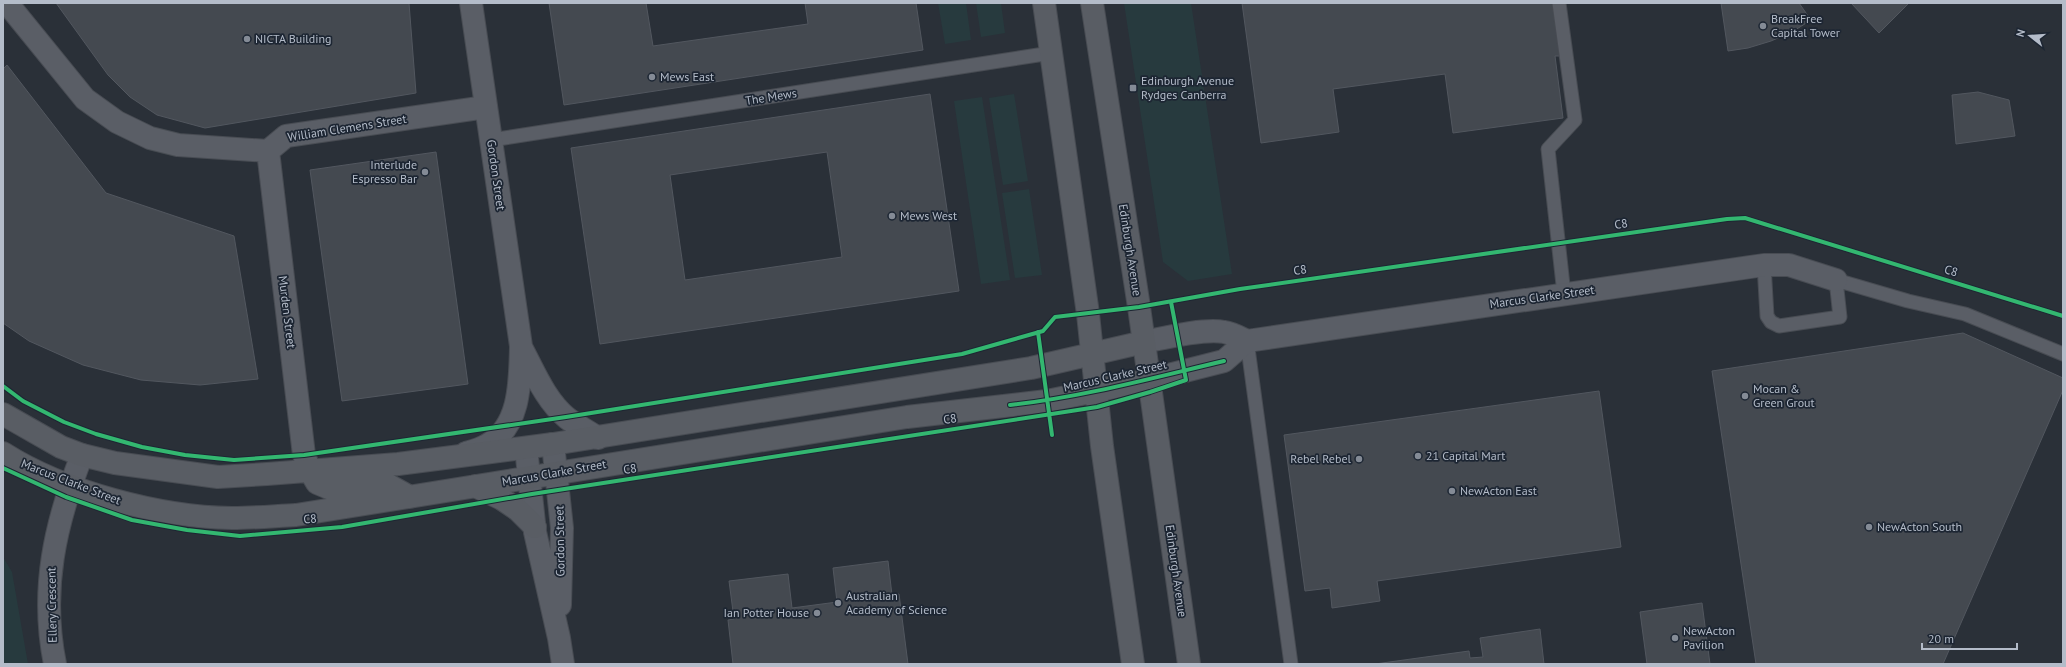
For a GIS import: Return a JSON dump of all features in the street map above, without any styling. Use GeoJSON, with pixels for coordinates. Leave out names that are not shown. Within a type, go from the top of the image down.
{"type":"FeatureCollection","features":[{"type":"Feature","properties":{"kind":"street","name":"Gordon Street"},"geometry":{"type":"LineString","coordinates":[[463,454],[487,446],[508,425],[517,398],[521,346],[471,3]]}},
{"type":"Feature","properties":{"kind":"street"},"geometry":{"type":"LineString","coordinates":[[1044,3],[1088,314],[1091,354],[1133,664]]}},
{"type":"Feature","properties":{"kind":"street","name":"Edinburgh Avenue"},"geometry":{"type":"LineString","coordinates":[[1092,3],[1144,342],[1189,664]]}},
{"type":"Feature","properties":{"kind":"street"},"geometry":{"type":"LineString","coordinates":[[9,16],[85,99],[117,122],[150,138],[178,146],[268,152]]}},
{"type":"Feature","properties":{"kind":"street","name":"William Clemens Street"},"geometry":{"type":"LineString","coordinates":[[268,152],[286,136],[486,107]]}},
{"type":"Feature","properties":{"kind":"street","name":"Murden Street"},"geometry":{"type":"LineString","coordinates":[[268,152],[304,455],[310,471]]}},
{"type":"Feature","properties":{"kind":"street","name":"Marcus Clarke Street"},"geometry":{"type":"LineString","coordinates":[[3,453],[20,464],[70,485],[115,501],[172,513],[232,518],[296,515],[907,417],[1047,401],[1096,392],[1224,361],[1246,341],[1764,265],[1789,265],[1836,280]]}},
{"type":"Feature","properties":{"kind":"street"},"geometry":{"type":"LineString","coordinates":[[3,414],[61,447],[82,455],[115,463],[218,477],[398,464],[463,454],[526,448],[598,438],[1024,369],[1178,335],[1222,331],[1234,334],[1246,341]]}},
{"type":"Feature","properties":{"kind":"street","name":"Gordon Street"},"geometry":{"type":"LineString","coordinates":[[521,346],[545,393],[557,408],[566,417],[598,438]]}},
{"type":"Feature","properties":{"kind":"street","name":"Gordon Street"},"geometry":{"type":"LineString","coordinates":[[554,444],[562,528],[559,638]]}},
{"type":"Feature","properties":{"kind":"street","name":"Gordon Street"},"geometry":{"type":"LineString","coordinates":[[526,448],[535,527],[559,638],[563,664]]}},
{"type":"Feature","properties":{"kind":"street","name":"Ellery Crescent"},"geometry":{"type":"LineString","coordinates":[[55,664],[50,611],[50,566],[66,496],[82,455]]}},
{"type":"Feature","properties":{"kind":"street"},"geometry":{"type":"LineString","coordinates":[[310,471],[317,483],[329,488],[349,488],[383,482],[410,497]]}},
{"type":"Feature","properties":{"kind":"street"},"geometry":{"type":"LineString","coordinates":[[475,486],[502,499],[518,510],[535,527]]}},
{"type":"Feature","properties":{"kind":"lane"},"geometry":{"type":"LineString","coordinates":[[1559,3],[1576,120],[1548,149],[1564,294]]}},
{"type":"Feature","properties":{"kind":"lane","name":"The Mews"},"geometry":{"type":"LineString","coordinates":[[491,140],[1051,53]]}},
{"type":"Feature","properties":{"kind":"lane"},"geometry":{"type":"LineString","coordinates":[[1764,265],[1767,316],[1771,322],[1779,326],[1840,317],[1836,280],[1908,301],[1965,314],[2063,354]]}},
{"type":"Feature","properties":{"kind":"lane"},"geometry":{"type":"LineString","coordinates":[[1246,341],[1291,664]]}},
{"type":"Feature","properties":{"kind":"green space"},"geometry":{"type":"Polygon","coordinates":[[[938,3],[966,3],[971,40],[945,44],[938,3]]]}},
{"type":"Feature","properties":{"kind":"green space"},"geometry":{"type":"Polygon","coordinates":[[[976,3],[1001,3],[1005,33],[981,37],[976,3]]]}},
{"type":"Feature","properties":{"kind":"green space"},"geometry":{"type":"Polygon","coordinates":[[[1124,3],[1191,3],[1232,274],[1188,281],[1163,262],[1124,3]]]}},
{"type":"Feature","properties":{"kind":"green space"},"geometry":{"type":"Polygon","coordinates":[[[1014,94],[1028,181],[1003,185],[989,98],[1014,94]]]}},
{"type":"Feature","properties":{"kind":"green space"},"geometry":{"type":"Polygon","coordinates":[[[982,97],[1010,280],[981,284],[954,101],[982,97]]]}},
{"type":"Feature","properties":{"kind":"green space"},"geometry":{"type":"Polygon","coordinates":[[[1029,189],[1042,275],[1015,278],[1002,193],[1029,189]]]}},
{"type":"Feature","properties":{"kind":"green space"},"geometry":{"type":"Polygon","coordinates":[[[3,557],[12,572],[28,664],[3,664],[3,557]]]}},
{"type":"Feature","properties":{"kind":"building","name":"NICTA Building"},"geometry":{"type":"Polygon","coordinates":[[[56,3],[409,3],[416,93],[205,128],[157,115],[130,97],[108,75],[56,3]]]}},
{"type":"Feature","properties":{"kind":"building","name":"Mews East"},"geometry":{"type":"Polygon","coordinates":[[[549,3],[646,3],[653,46],[808,24],[805,3],[916,3],[923,50],[564,105],[549,3]]]}},
{"type":"Feature","properties":{"kind":"building"},"geometry":{"type":"Polygon","coordinates":[[[1242,3],[1553,3],[1560,56],[1555,56],[1563,118],[1453,133],[1445,74],[1333,89],[1339,132],[1261,143],[1242,3]]]}},
{"type":"Feature","properties":{"kind":"building","name":"BreakFree Capital Tower"},"geometry":{"type":"Polygon","coordinates":[[[1721,3],[1799,3],[1811,20],[1792,32],[1771,41],[1748,48],[1728,51],[1721,3]]]}},
{"type":"Feature","properties":{"kind":"building"},"geometry":{"type":"Polygon","coordinates":[[[1851,3],[1909,3],[1879,33],[1851,3]]]}},
{"type":"Feature","properties":{"kind":"building"},"geometry":{"type":"Polygon","coordinates":[[[7,65],[106,193],[234,236],[258,379],[200,385],[141,380],[83,365],[29,341],[3,323],[3,69],[7,65]]]}},
{"type":"Feature","properties":{"kind":"building"},"geometry":{"type":"Polygon","coordinates":[[[1978,92],[2009,100],[2015,136],[1956,144],[1952,95],[1978,92]]]}},
{"type":"Feature","properties":{"kind":"building","name":"Mews West"},"geometry":{"type":"Polygon","coordinates":[[[930,94],[959,291],[600,344],[571,148],[930,94]],[[827,152],[670,175],[685,280],[842,257],[827,152]]]}},
{"type":"Feature","properties":{"kind":"building"},"geometry":{"type":"Polygon","coordinates":[[[436,152],[468,384],[342,401],[310,170],[436,152]]]}},
{"type":"Feature","properties":{"kind":"building","name":"NewActon South"},"geometry":{"type":"Polygon","coordinates":[[[1963,333],[2063,378],[2063,390],[1943,664],[1756,664],[1712,371],[1963,333]]]}},
{"type":"Feature","properties":{"kind":"building","name":"NewActon East"},"geometry":{"type":"Polygon","coordinates":[[[1599,391],[1621,547],[1377,581],[1380,601],[1332,608],[1330,588],[1305,591],[1284,435],[1599,391]]]}},
{"type":"Feature","properties":{"kind":"building","name":"Ian Potter House"},"geometry":{"type":"Polygon","coordinates":[[[888,561],[892,595],[899,594],[908,664],[733,664],[728,620],[734,619],[729,581],[788,574],[792,608],[837,602],[833,568],[888,561]]]}},
{"type":"Feature","properties":{"kind":"building","name":"NewActon Pavilion"},"geometry":{"type":"Polygon","coordinates":[[[1702,603],[1710,664],[1647,664],[1640,612],[1702,603]]]}},
{"type":"Feature","properties":{"kind":"building"},"geometry":{"type":"Polygon","coordinates":[[[1540,629],[1544,664],[1375,664],[1469,651],[1470,658],[1483,657],[1480,638],[1540,629]]]}},
{"type":"Feature","properties":{"kind":"cycle path","name":"C8"},"geometry":{"type":"LineString","coordinates":[[3,386],[23,401],[64,422],[96,434],[142,447],[185,455],[234,460],[304,455],[566,417],[962,354],[1043,331],[1055,317],[1139,307],[1240,289],[1727,219],[1745,218],[2063,316]]}},
{"type":"Feature","properties":{"kind":"cycle path","name":"C8"},"geometry":{"type":"LineString","coordinates":[[3,468],[66,497],[132,520],[187,530],[240,536],[342,527],[532,494],[1097,407],[1186,380],[1171,302]]}},
{"type":"Feature","properties":{"kind":"cycle path"},"geometry":{"type":"LineString","coordinates":[[1038,332],[1052,435]]}},
{"type":"Feature","properties":{"kind":"cycle path"},"geometry":{"type":"LineString","coordinates":[[1010,405],[1037,402],[1091,392],[1224,361]]}},
{"type":"Feature","properties":{"kind":"place","name":"BreakFree Capital Tower"},"geometry":{"type":"Point","coordinates":[1763,26]}},
{"type":"Feature","properties":{"kind":"place","name":"NICTA Building"},"geometry":{"type":"Point","coordinates":[247,39]}},
{"type":"Feature","properties":{"kind":"place","name":"Mews East"},"geometry":{"type":"Point","coordinates":[652,77]}},
{"type":"Feature","properties":{"kind":"place","name":"Edinburgh Avenue Rydges Canberra"},"geometry":{"type":"Point","coordinates":[1133,88]}},
{"type":"Feature","properties":{"kind":"place","name":"Interlude Espresso Bar"},"geometry":{"type":"Point","coordinates":[425,172]}},
{"type":"Feature","properties":{"kind":"place","name":"Mews West"},"geometry":{"type":"Point","coordinates":[892,216]}},
{"type":"Feature","properties":{"kind":"place","name":"Mocan & Green Grout"},"geometry":{"type":"Point","coordinates":[1745,396]}},
{"type":"Feature","properties":{"kind":"place","name":"21 Capital Mart"},"geometry":{"type":"Point","coordinates":[1418,456]}},
{"type":"Feature","properties":{"kind":"place","name":"Rebel Rebel"},"geometry":{"type":"Point","coordinates":[1359,459]}},
{"type":"Feature","properties":{"kind":"place","name":"NewActon East"},"geometry":{"type":"Point","coordinates":[1452,491]}},
{"type":"Feature","properties":{"kind":"place","name":"NewActon South"},"geometry":{"type":"Point","coordinates":[1869,527]}},
{"type":"Feature","properties":{"kind":"place","name":"Australian Academy of Science"},"geometry":{"type":"Point","coordinates":[838,603]}},
{"type":"Feature","properties":{"kind":"place","name":"Ian Potter House"},"geometry":{"type":"Point","coordinates":[817,613]}},
{"type":"Feature","properties":{"kind":"place","name":"NewActon Pavilion"},"geometry":{"type":"Point","coordinates":[1675,638]}}]}
